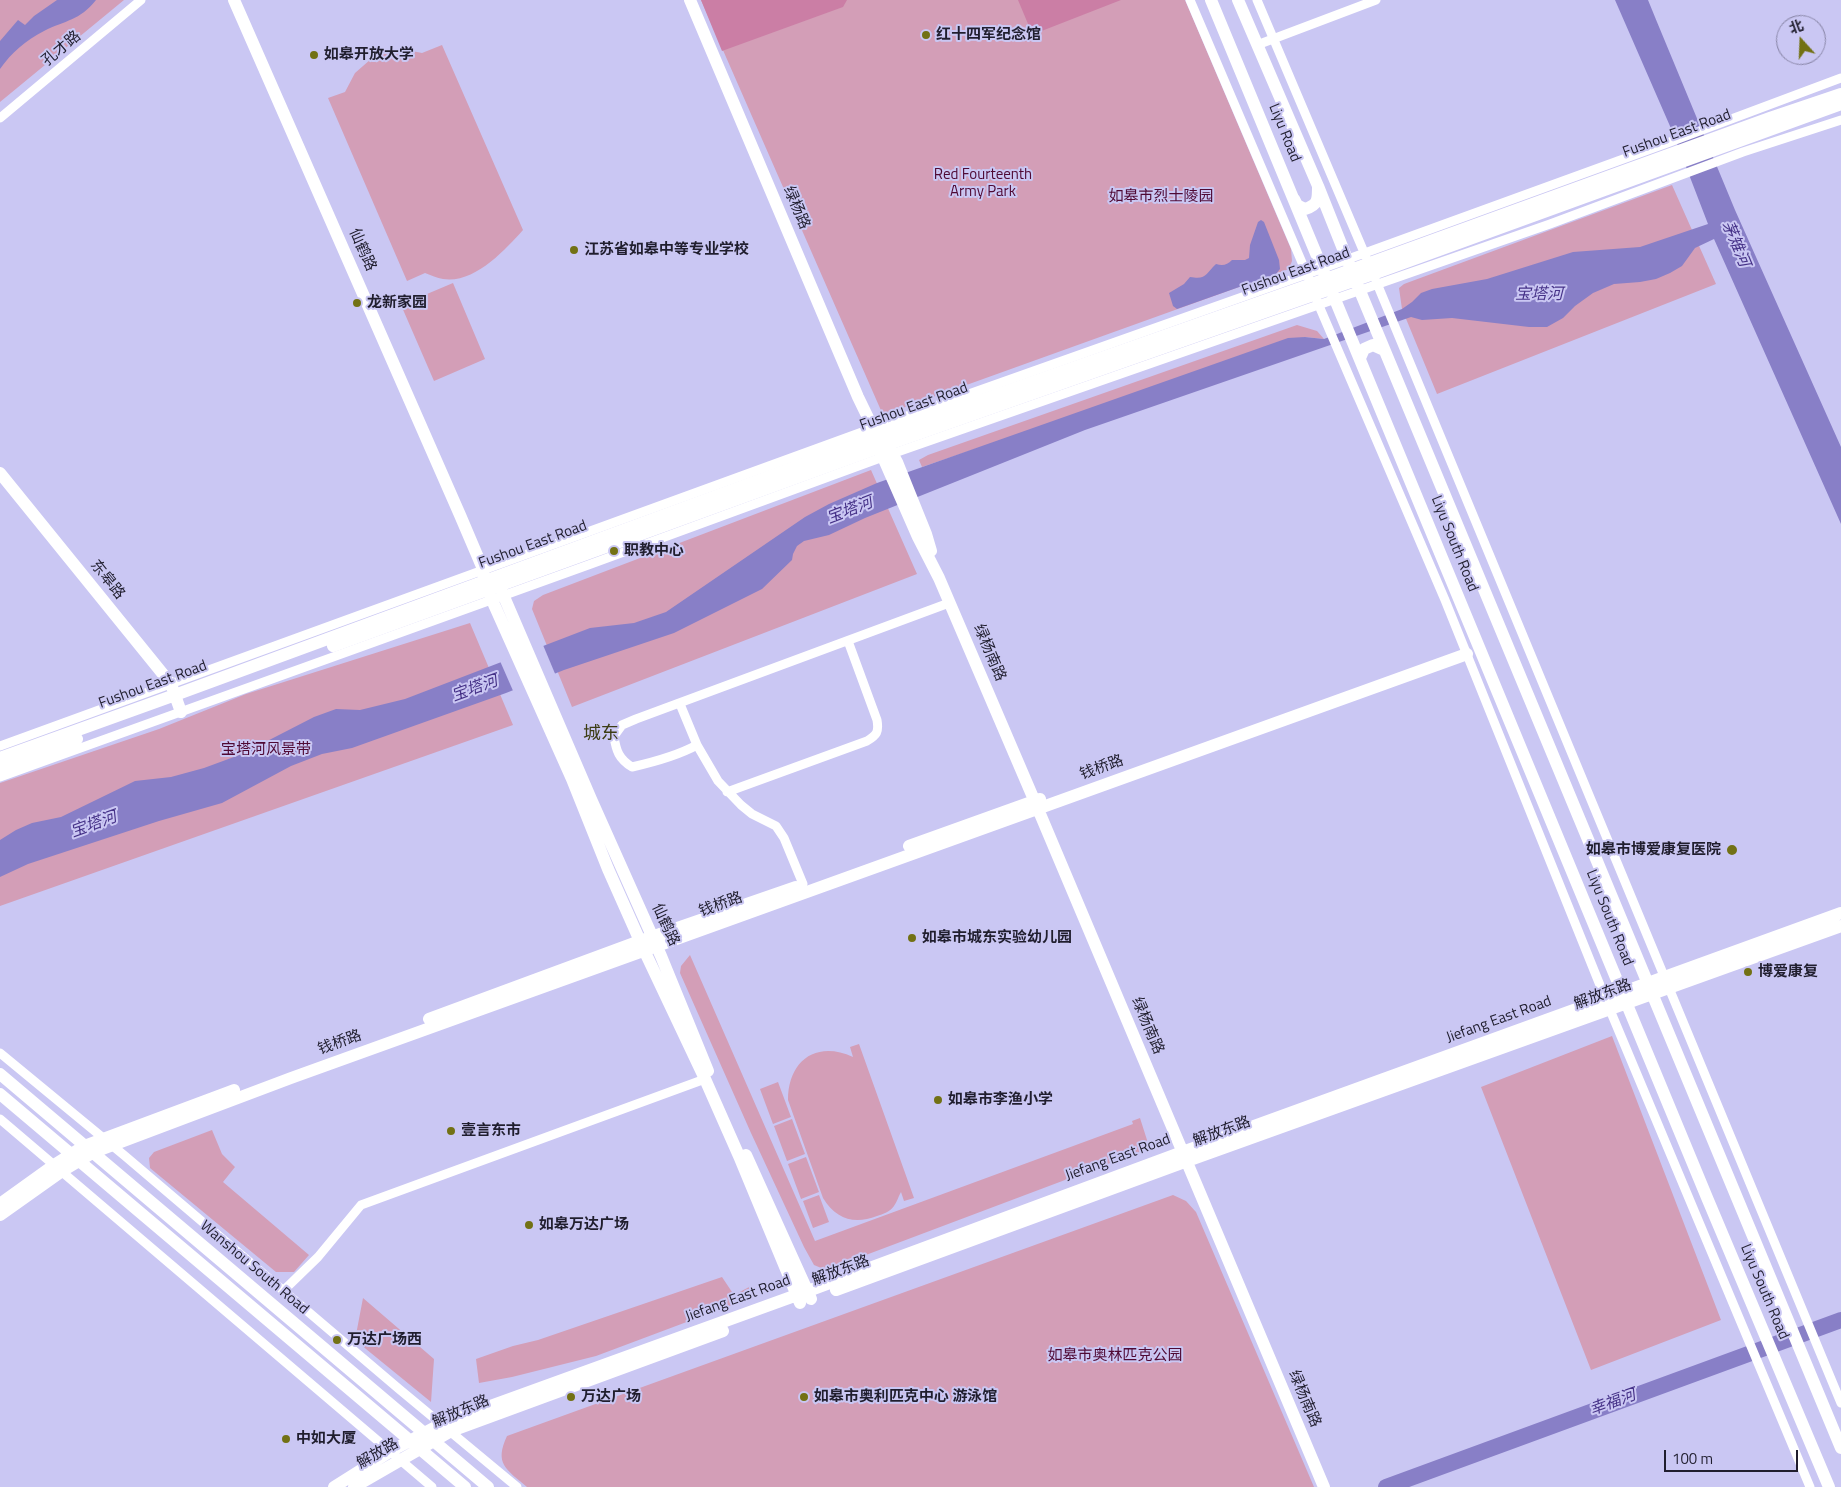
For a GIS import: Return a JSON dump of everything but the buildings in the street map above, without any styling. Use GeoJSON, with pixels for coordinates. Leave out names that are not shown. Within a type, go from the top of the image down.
{"type":"FeatureCollection","features":[{"type":"Feature","properties":{"kind":"street","name":"孔才路"},"geometry":{"type":"LineString","coordinates":[[0,118],[141,0]]}},
{"type":"Feature","properties":{"kind":"street","name":"仙鹤路"},"geometry":{"type":"LineString","coordinates":[[234,0],[545,705],[590,799],[705,1079],[804,1297]]}},
{"type":"Feature","properties":{"kind":"street","name":"绿杨路"},"geometry":{"type":"LineString","coordinates":[[690,0],[844,365],[884,448]]}},
{"type":"Feature","properties":{"kind":"street"},"geometry":{"type":"LineString","coordinates":[[1190,0],[1465,650],[1608,1004],[1810,1487]]}},
{"type":"Feature","properties":{"kind":"street","name":"Liyu Road"},"geometry":{"type":"LineString","coordinates":[[1211,0],[1328,284]]}},
{"type":"Feature","properties":{"kind":"street","name":"Liyu Road"},"geometry":{"type":"LineString","coordinates":[[1238,0],[1354,275]]}},
{"type":"Feature","properties":{"kind":"street"},"geometry":{"type":"LineString","coordinates":[[1257,0],[1395,326],[1841,1403]]}},
{"type":"Feature","properties":{"kind":"street"},"geometry":{"type":"LineString","coordinates":[[1257,45],[1376,0]]}},
{"type":"Feature","properties":{"kind":"street"},"geometry":{"type":"LineString","coordinates":[[0,777],[177,698],[492,585],[884,448],[1714,144],[1841,78]]}},
{"type":"Feature","properties":{"kind":"street","name":"Fushou East Road"},"geometry":{"type":"LineString","coordinates":[[0,758],[177,698],[492,585],[884,448],[1328,284],[1677,158],[1841,94]]}},
{"type":"Feature","properties":{"kind":"street","name":"Fushou East Road"},"geometry":{"type":"LineString","coordinates":[[1714,144],[1841,104]]}},
{"type":"Feature","properties":{"kind":"street"},"geometry":{"type":"LineString","coordinates":[[1714,144],[1781,138],[1841,120]]}},
{"type":"Feature","properties":{"kind":"street"},"geometry":{"type":"LineString","coordinates":[[1291,195],[1297,205],[1306,209],[1314,206],[1318,201],[1318,186]]}},
{"type":"Feature","properties":{"kind":"street","name":"Liyu South Road"},"geometry":{"type":"LineString","coordinates":[[1354,275],[1841,1448]]}},
{"type":"Feature","properties":{"kind":"street","name":"Liyu South Road"},"geometry":{"type":"LineString","coordinates":[[1328,284],[1829,1487]]}},
{"type":"Feature","properties":{"kind":"street"},"geometry":{"type":"LineString","coordinates":[[1360,358],[1364,349],[1373,345],[1384,350]]}},
{"type":"Feature","properties":{"kind":"street","name":"绿杨南路"},"geometry":{"type":"LineString","coordinates":[[884,448],[1324,1487]]}},
{"type":"Feature","properties":{"kind":"street","name":"东皋路"},"geometry":{"type":"LineString","coordinates":[[0,473],[177,698]]}},
{"type":"Feature","properties":{"kind":"street"},"geometry":{"type":"LineString","coordinates":[[697,745],[649,764],[632,767],[622,760],[615,749],[614,736],[622,725],[949,603]]}},
{"type":"Feature","properties":{"kind":"street"},"geometry":{"type":"LineString","coordinates":[[727,792],[867,741],[876,736],[879,729],[877,720],[848,641]]}},
{"type":"Feature","properties":{"kind":"street","name":"钱桥路"},"geometry":{"type":"LineString","coordinates":[[0,1204],[75,1156],[108,1142],[1199,744],[1465,650]]}},
{"type":"Feature","properties":{"kind":"street","name":"Fushou East Road"},"geometry":{"type":"LineString","coordinates":[[0,767],[177,698]]}},
{"type":"Feature","properties":{"kind":"street"},"geometry":{"type":"LineString","coordinates":[[0,746],[177,698]]}},
{"type":"Feature","properties":{"kind":"street"},"geometry":{"type":"LineString","coordinates":[[680,704],[697,745],[718,781],[727,792],[752,814],[776,826],[784,838],[803,884]]}},
{"type":"Feature","properties":{"kind":"street","name":"钱桥路"},"geometry":{"type":"LineString","coordinates":[[648,944],[803,884],[1036,805]]}},
{"type":"Feature","properties":{"kind":"street"},"geometry":{"type":"LineString","coordinates":[[1666,983],[1841,913]]}},
{"type":"Feature","properties":{"kind":"street","name":"解放东路"},"geometry":{"type":"LineString","coordinates":[[1185,1157],[1650,988],[1841,926]]}},
{"type":"Feature","properties":{"kind":"street","name":"仙鹤路"},"geometry":{"type":"LineString","coordinates":[[648,944],[709,1074],[804,1297]]}},
{"type":"Feature","properties":{"kind":"street"},"geometry":{"type":"LineString","coordinates":[[0,1053],[517,1487]]}},
{"type":"Feature","properties":{"kind":"street","name":"Wanshou South Road"},"geometry":{"type":"LineString","coordinates":[[0,1074],[488,1487]]}},
{"type":"Feature","properties":{"kind":"street"},"geometry":{"type":"LineString","coordinates":[[284,1290],[318,1256],[362,1205],[705,1079]]}},
{"type":"Feature","properties":{"kind":"street","name":"Wanshou South Road"},"geometry":{"type":"LineString","coordinates":[[0,1094],[465,1487]]}},
{"type":"Feature","properties":{"kind":"street"},"geometry":{"type":"LineString","coordinates":[[0,1119],[432,1487]]}},
{"type":"Feature","properties":{"kind":"street","name":"Jiefang East Road"},"geometry":{"type":"LineString","coordinates":[[396,1455],[409,1441],[429,1437],[446,1428],[1185,1157]]}},
{"type":"Feature","properties":{"kind":"street","name":"钱桥路"},"geometry":{"type":"LineString","coordinates":[[0,1215],[58,1168]]}},
{"type":"Feature","properties":{"kind":"street","name":"解放东路"},"geometry":{"type":"LineString","coordinates":[[420,1449],[429,1437]]}},
{"type":"Feature","properties":{"kind":"street","name":"解放路"},"geometry":{"type":"LineString","coordinates":[[354,1487],[396,1455],[420,1449]]}},
{"type":"Feature","properties":{"kind":"street"},"geometry":{"type":"LineString","coordinates":[[334,1487],[396,1455]]}},
{"type":"Feature","properties":{"kind":"green space"},"geometry":{"type":"Polygon","coordinates":[[[0,0],[124,0],[0,102],[0,0]]]}},
{"type":"Feature","properties":{"kind":"green space","name":"Red Fourteenth Army Park"},"geometry":{"type":"Polygon","coordinates":[[[701,0],[1185,0],[1291,249],[1292,261],[1289,269],[883,415],[701,0]]]}},
{"type":"Feature","properties":{"kind":"green space"},"geometry":{"type":"Polygon","coordinates":[[[442,45],[523,230],[498,256],[477,271],[466,276],[455,279],[443,279],[425,273],[407,281],[328,98],[345,92],[355,73],[371,59],[388,51],[407,50],[422,53],[442,45]]]}},
{"type":"Feature","properties":{"kind":"green space"},"geometry":{"type":"Polygon","coordinates":[[[1672,185],[1716,284],[1437,394],[1402,309],[1399,288],[1404,284],[1672,185]]]}},
{"type":"Feature","properties":{"kind":"green space"},"geometry":{"type":"Polygon","coordinates":[[[453,283],[485,359],[434,381],[401,305],[453,283]]]}},
{"type":"Feature","properties":{"kind":"green space"},"geometry":{"type":"Polygon","coordinates":[[[1297,325],[1317,331],[1324,339],[1305,337],[922,467],[919,460],[928,455],[1297,325]]]}},
{"type":"Feature","properties":{"kind":"green space"},"geometry":{"type":"Polygon","coordinates":[[[871,470],[917,574],[572,707],[532,609],[534,601],[543,595],[871,470]]]}},
{"type":"Feature","properties":{"kind":"green space","name":"宝塔河风景带"},"geometry":{"type":"Polygon","coordinates":[[[470,623],[513,725],[0,906],[0,783],[159,729],[246,694],[470,623]]]}},
{"type":"Feature","properties":{"kind":"green space"},"geometry":{"type":"Polygon","coordinates":[[[690,955],[815,1241],[1133,1124],[1132,1121],[1140,1118],[1147,1140],[1142,1151],[826,1270],[814,1265],[804,1247],[680,973],[681,966],[690,955]]]}},
{"type":"Feature","properties":{"kind":"green space"},"geometry":{"type":"Polygon","coordinates":[[[1612,1036],[1721,1320],[1591,1370],[1481,1087],[1612,1036]]]}},
{"type":"Feature","properties":{"kind":"green space"},"geometry":{"type":"Polygon","coordinates":[[[859,1044],[914,1198],[904,1201],[901,1192],[895,1204],[888,1211],[869,1219],[853,1220],[834,1211],[823,1198],[788,1100],[789,1086],[793,1074],[807,1058],[816,1053],[827,1051],[840,1052],[853,1057],[850,1047],[859,1044]]]}},
{"type":"Feature","properties":{"kind":"green space"},"geometry":{"type":"Polygon","coordinates":[[[778,1082],[791,1117],[773,1124],[760,1089],[778,1082]]]}},
{"type":"Feature","properties":{"kind":"green space"},"geometry":{"type":"Polygon","coordinates":[[[792,1119],[805,1154],[787,1161],[774,1126],[792,1119]]]}},
{"type":"Feature","properties":{"kind":"green space"},"geometry":{"type":"Polygon","coordinates":[[[212,1130],[222,1154],[235,1167],[223,1182],[309,1255],[294,1272],[276,1272],[150,1168],[149,1158],[154,1152],[212,1130]]]}},
{"type":"Feature","properties":{"kind":"green space"},"geometry":{"type":"Polygon","coordinates":[[[806,1157],[819,1192],[801,1199],[788,1164],[806,1157]]]}},
{"type":"Feature","properties":{"kind":"green space"},"geometry":{"type":"Polygon","coordinates":[[[819,1195],[829,1222],[813,1228],[803,1201],[819,1195]]]}},
{"type":"Feature","properties":{"kind":"green space","name":"如皋市奥林匹克公园"},"geometry":{"type":"Polygon","coordinates":[[[1173,1195],[1186,1201],[1196,1212],[1314,1487],[527,1487],[508,1470],[502,1460],[503,1445],[507,1436],[1173,1195]]]}},
{"type":"Feature","properties":{"kind":"green space"},"geometry":{"type":"Polygon","coordinates":[[[722,1277],[734,1295],[751,1286],[756,1296],[596,1356],[512,1377],[479,1383],[476,1359],[513,1346],[538,1340],[722,1277]]]}},
{"type":"Feature","properties":{"kind":"green space"},"geometry":{"type":"Polygon","coordinates":[[[363,1298],[434,1359],[431,1402],[355,1340],[363,1298]]]}},
{"type":"Feature","properties":{"kind":"shaded area"},"geometry":{"type":"Polygon","coordinates":[[[701,0],[847,0],[843,7],[722,51],[701,0]]]}},
{"type":"Feature","properties":{"kind":"shaded area"},"geometry":{"type":"Polygon","coordinates":[[[1018,0],[1121,0],[1039,32],[1031,31],[1018,0]]]}},
{"type":"Feature","properties":{"kind":"water"},"geometry":{"type":"Polygon","coordinates":[[[57,0],[96,0],[78,16],[44,31],[25,43],[9,57],[0,69],[0,41],[18,20],[25,25],[34,16],[57,0]]]}},
{"type":"Feature","properties":{"kind":"water","name":"宝塔河"},"geometry":{"type":"Polygon","coordinates":[[[1615,0],[1648,0],[1735,210],[1841,447],[1841,524],[1714,239],[1695,248],[1682,266],[1670,273],[1656,279],[1614,284],[1593,293],[1575,306],[1563,318],[1547,327],[1529,327],[1452,318],[1422,320],[1411,317],[1085,430],[865,518],[829,535],[804,541],[797,546],[792,560],[762,589],[674,633],[564,670],[506,693],[352,748],[322,754],[291,766],[222,803],[159,821],[28,864],[0,877],[0,840],[16,830],[32,823],[61,817],[135,781],[171,777],[204,768],[242,754],[314,717],[336,709],[360,710],[405,699],[590,628],[634,623],[666,612],[805,517],[829,504],[877,483],[1288,338],[1324,339],[1402,309],[1421,293],[1432,289],[1487,279],[1573,252],[1640,247],[1708,224],[1673,133],[1615,0]]]}},
{"type":"Feature","properties":{"kind":"water"},"geometry":{"type":"Polygon","coordinates":[[[1261,220],[1264,222],[1279,260],[1280,269],[1276,274],[1177,309],[1173,306],[1169,293],[1184,284],[1190,277],[1203,277],[1216,264],[1225,265],[1232,260],[1245,260],[1249,258],[1250,245],[1258,222],[1261,220]]]}},
{"type":"Feature","properties":{"kind":"pier"},"geometry":{"type":"Polygon","coordinates":[[[543,645],[556,676],[514,693],[500,661],[543,645]]]}},
{"type":"Feature","properties":{"kind":"waterway","name":"幸福河"},"geometry":{"type":"LineString","coordinates":[[1386,1487],[1841,1320]]}},
{"type":"Feature","properties":{"kind":"place","name":"红十四军纪念馆"},"geometry":{"type":"Point","coordinates":[926,35]}},
{"type":"Feature","properties":{"kind":"place","name":"如皋开放大学"},"geometry":{"type":"Point","coordinates":[314,55]}},
{"type":"Feature","properties":{"kind":"place","name":"江苏省如皋中等专业学校"},"geometry":{"type":"Point","coordinates":[574,250]}},
{"type":"Feature","properties":{"kind":"place","name":"龙新家园"},"geometry":{"type":"Point","coordinates":[357,303]}},
{"type":"Feature","properties":{"kind":"place","name":"职教中心"},"geometry":{"type":"Point","coordinates":[614,551]}},
{"type":"Feature","properties":{"kind":"place","name":"如皋市博爱康复医院"},"geometry":{"type":"Point","coordinates":[1732,850]}},
{"type":"Feature","properties":{"kind":"place","name":"如皋市城东实验幼儿园"},"geometry":{"type":"Point","coordinates":[912,938]}},
{"type":"Feature","properties":{"kind":"place","name":"博爱康复"},"geometry":{"type":"Point","coordinates":[1748,972]}},
{"type":"Feature","properties":{"kind":"place","name":"如皋市李渔小学"},"geometry":{"type":"Point","coordinates":[938,1100]}},
{"type":"Feature","properties":{"kind":"place","name":"壹言东市"},"geometry":{"type":"Point","coordinates":[451,1131]}},
{"type":"Feature","properties":{"kind":"place","name":"如皋万达广场"},"geometry":{"type":"Point","coordinates":[529,1225]}},
{"type":"Feature","properties":{"kind":"place","name":"万达广场西"},"geometry":{"type":"Point","coordinates":[337,1340]}},
{"type":"Feature","properties":{"kind":"place","name":"万达广场"},"geometry":{"type":"Point","coordinates":[571,1397]}},
{"type":"Feature","properties":{"kind":"place","name":"如皋市奥利匹克中心 游泳馆"},"geometry":{"type":"Point","coordinates":[804,1397]}},
{"type":"Feature","properties":{"kind":"place","name":"中如大厦"},"geometry":{"type":"Point","coordinates":[286,1439]}},
{"type":"Feature","properties":{"kind":"district","name":"城东"},"geometry":{"type":"Point","coordinates":[601,735]}},
{"type":"Feature","properties":{"kind":"park label","name":"如皋市烈士陵园"},"geometry":{"type":"Point","coordinates":[1161,197]}},
{"type":"Feature","properties":{"kind":"water label","name":"茅雉河"},"geometry":{"type":"Point","coordinates":[1735,244]}}]}
